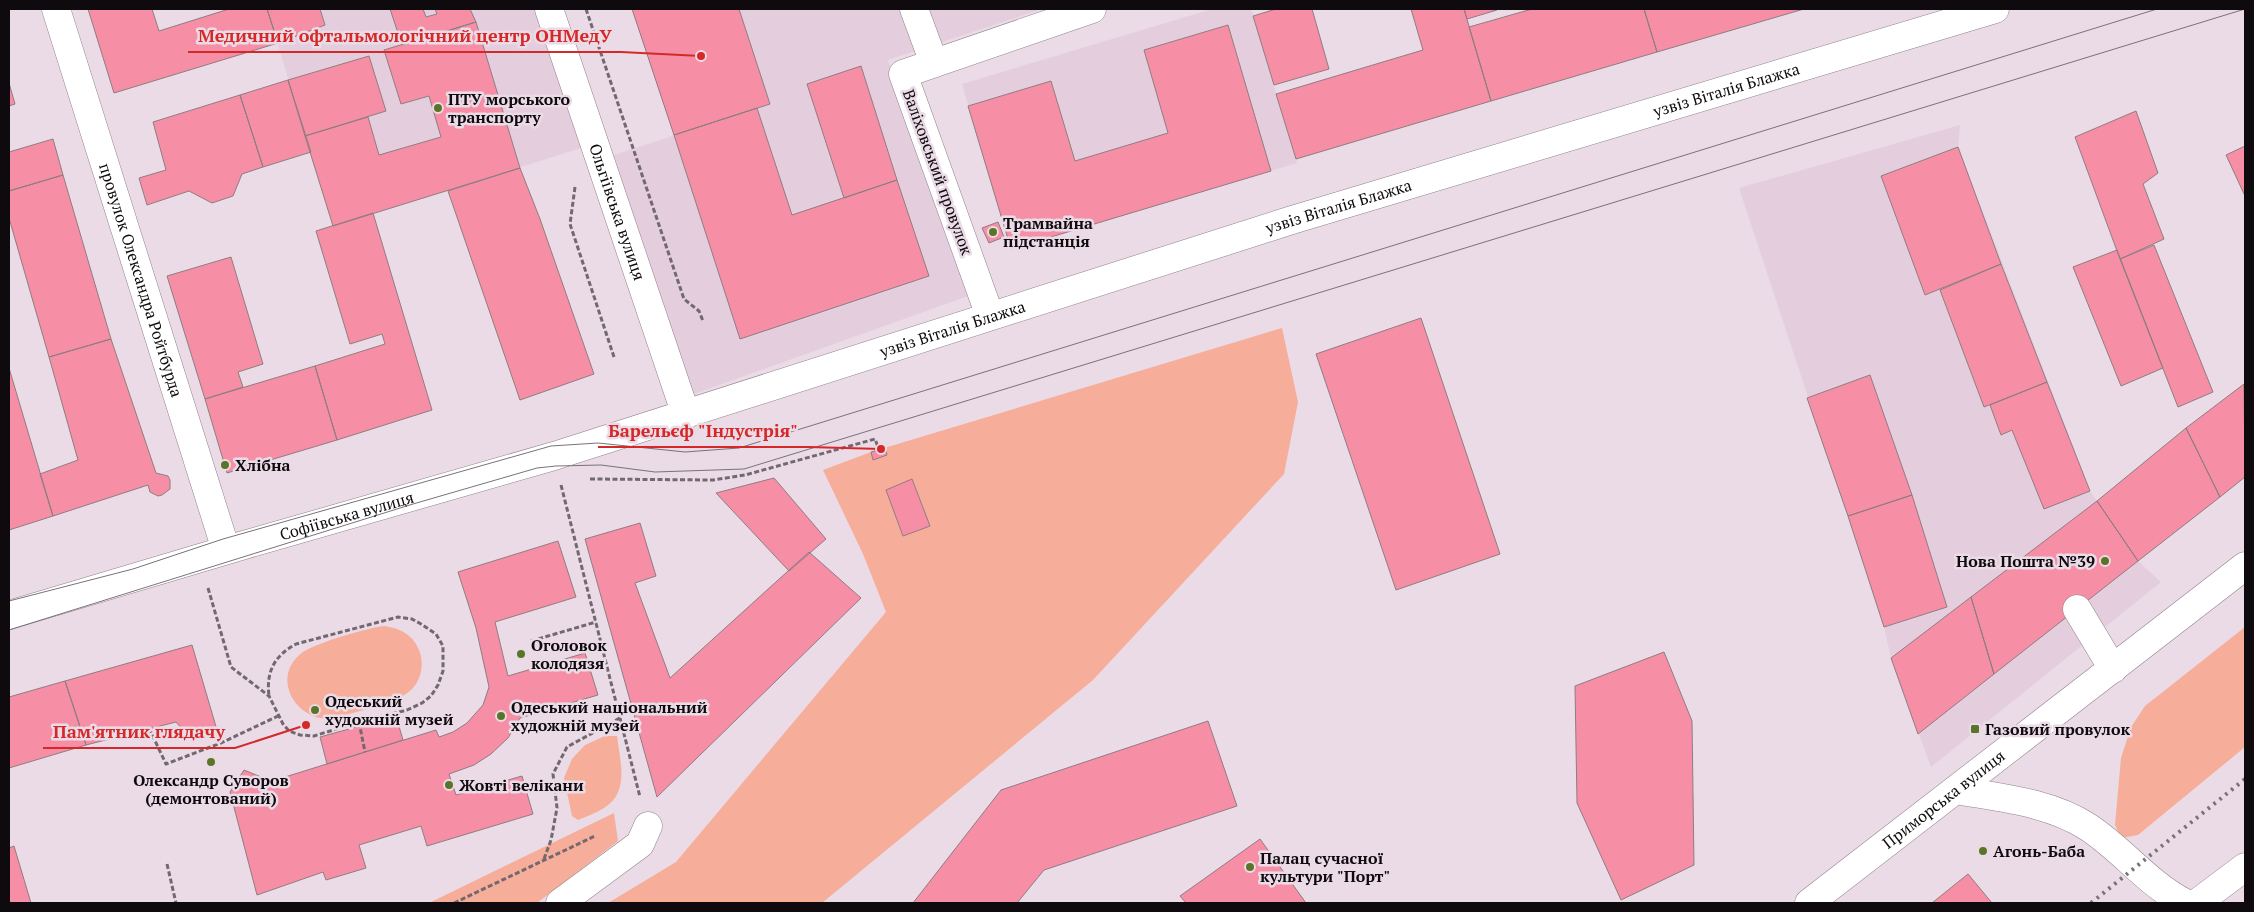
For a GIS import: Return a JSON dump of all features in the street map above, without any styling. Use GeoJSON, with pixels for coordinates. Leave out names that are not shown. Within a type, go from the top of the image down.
{"type":"FeatureCollection","features":[{"type":"Feature","properties":{"kind":"main road","name":"провулок Олександра Ройтбурда"},"geometry":{"type":"LineString","coordinates":[[56,9],[226,550]]}},
{"type":"Feature","properties":{"kind":"main road","name":"Ольгіївська вулиця"},"geometry":{"type":"LineString","coordinates":[[549,9],[686,415]]}},
{"type":"Feature","properties":{"kind":"main road"},"geometry":{"type":"LineString","coordinates":[[914,9],[934,63]]}},
{"type":"Feature","properties":{"kind":"main road","name":"Валіховський провулок"},"geometry":{"type":"LineString","coordinates":[[990,316],[903,74],[1092,9]]}},
{"type":"Feature","properties":{"kind":"main road","name":"узвіз Віталія Блажка"},"geometry":{"type":"LineString","coordinates":[[686,415],[1292,220],[1995,9]]}},
{"type":"Feature","properties":{"kind":"main road","name":"Софіївська вулиця"},"geometry":{"type":"LineString","coordinates":[[9,615],[226,550],[554,456],[686,415]]}},
{"type":"Feature","properties":{"kind":"main road","name":"Приморська вулиця"},"geometry":{"type":"LineString","coordinates":[[1808,903],[2245,566]]}},
{"type":"Feature","properties":{"kind":"main road"},"geometry":{"type":"LineString","coordinates":[[2077,609],[2113,668]]}},
{"type":"Feature","properties":{"kind":"main road"},"geometry":{"type":"LineString","coordinates":[[1956,790],[2056,810],[2089,828],[2154,895],[2184,903]]}},
{"type":"Feature","properties":{"kind":"main road"},"geometry":{"type":"LineString","coordinates":[[560,903],[640,844],[648,826]]}},
{"type":"Feature","properties":{"kind":"main road"},"geometry":{"type":"LineString","coordinates":[[2197,903],[2245,867]]}},
{"type":"Feature","properties":{"kind":"path"},"geometry":{"type":"LineString","coordinates":[[586,9],[684,299],[699,311],[703,321]]}},
{"type":"Feature","properties":{"kind":"path"},"geometry":{"type":"LineString","coordinates":[[576,182],[570,224],[614,357]]}},
{"type":"Feature","properties":{"kind":"path"},"geometry":{"type":"LineString","coordinates":[[588,479],[713,480],[745,475],[875,439],[879,450]]}},
{"type":"Feature","properties":{"kind":"path"},"geometry":{"type":"LineString","coordinates":[[559,478],[648,826]]}},
{"type":"Feature","properties":{"kind":"path"},"geometry":{"type":"LineString","coordinates":[[198,559],[232,668],[270,696]]}},
{"type":"Feature","properties":{"kind":"path"},"geometry":{"type":"LineString","coordinates":[[398,617],[412,619],[436,634],[443,646],[443,671],[432,696],[407,710],[314,736],[300,735],[289,731],[278,716],[270,696],[269,675],[273,662],[284,650],[296,644],[398,617]]}},
{"type":"Feature","properties":{"kind":"path"},"geometry":{"type":"LineString","coordinates":[[531,641],[596,622]]}},
{"type":"Feature","properties":{"kind":"path"},"geometry":{"type":"LineString","coordinates":[[149,728],[166,764],[221,743],[278,716]]}},
{"type":"Feature","properties":{"kind":"path"},"geometry":{"type":"LineString","coordinates":[[544,860],[551,840],[557,808],[553,774],[567,747],[620,718]]}},
{"type":"Feature","properties":{"kind":"path"},"geometry":{"type":"LineString","coordinates":[[359,722],[364,752]]}},
{"type":"Feature","properties":{"kind":"path"},"geometry":{"type":"LineString","coordinates":[[454,903],[602,833]]}},
{"type":"Feature","properties":{"kind":"path"},"geometry":{"type":"LineString","coordinates":[[166,864],[176,903]]}},
{"type":"Feature","properties":{"kind":"shaded area","name":"ПТУ морського транспорту"},"geometry":{"type":"Polygon","coordinates":[[[267,9],[549,9],[591,145],[333,226],[267,9]]]}},
{"type":"Feature","properties":{"kind":"shaded area"},"geometry":{"type":"Polygon","coordinates":[[[739,9],[1042,9],[888,60],[971,295],[677,400],[602,159],[770,104],[739,9]]]}},
{"type":"Feature","properties":{"kind":"shaded area"},"geometry":{"type":"Polygon","coordinates":[[[1212,9],[1251,9],[1297,163],[1011,249],[962,84],[1212,9]]]}},
{"type":"Feature","properties":{"kind":"shaded area"},"geometry":{"type":"Polygon","coordinates":[[[1960,125],[1958,147],[2090,491],[2138,561],[2161,582],[1931,767],[1891,658],[1884,627],[1739,188],[1960,125]]]}},
{"type":"Feature","properties":{"kind":"shaded area"},"geometry":{"type":"Polygon","coordinates":[[[1282,328],[1298,402],[1284,474],[1093,680],[822,903],[608,903],[676,862],[886,612],[863,554],[823,470],[871,452],[1282,328]]]}},
{"type":"Feature","properties":{"kind":"shaded area"},"geometry":{"type":"Polygon","coordinates":[[[384,626],[395,628],[409,635],[420,653],[422,665],[420,676],[410,691],[383,704],[326,719],[314,716],[303,710],[295,702],[287,682],[289,671],[294,661],[303,652],[342,636],[384,626]]]}},
{"type":"Feature","properties":{"kind":"shaded area"},"geometry":{"type":"Polygon","coordinates":[[[2245,627],[2245,747],[2138,835],[2121,838],[2115,825],[2121,758],[2131,727],[2145,706],[2245,627]]]}},
{"type":"Feature","properties":{"kind":"shaded area"},"geometry":{"type":"Polygon","coordinates":[[[605,736],[617,736],[621,766],[620,785],[617,794],[604,808],[578,820],[572,816],[564,778],[572,759],[585,745],[605,736]]]}},
{"type":"Feature","properties":{"kind":"shaded area"},"geometry":{"type":"Polygon","coordinates":[[[614,813],[618,841],[537,903],[429,903],[614,813]]]}},
{"type":"Feature","properties":{"kind":"building"},"geometry":{"type":"Polygon","coordinates":[[[88,9],[152,9],[159,31],[229,9],[267,9],[278,43],[114,93],[88,9]]]}},
{"type":"Feature","properties":{"kind":"building"},"geometry":{"type":"Polygon","coordinates":[[[267,9],[320,9],[325,25],[278,43],[267,9]]]}},
{"type":"Feature","properties":{"kind":"building"},"geometry":{"type":"Polygon","coordinates":[[[390,9],[423,9],[426,17],[437,14],[435,9],[470,9],[476,22],[402,45],[390,9]]]}},
{"type":"Feature","properties":{"kind":"building"},"geometry":{"type":"Polygon","coordinates":[[[632,9],[739,9],[770,104],[674,135],[632,9]]]}},
{"type":"Feature","properties":{"kind":"building"},"geometry":{"type":"Polygon","coordinates":[[[1276,9],[1312,9],[1329,69],[1274,85],[1253,16],[1276,9]]]}},
{"type":"Feature","properties":{"kind":"building"},"geometry":{"type":"Polygon","coordinates":[[[1411,9],[1464,9],[1491,101],[1296,159],[1276,94],[1423,50],[1411,9]]]}},
{"type":"Feature","properties":{"kind":"building"},"geometry":{"type":"Polygon","coordinates":[[[1464,9],[1496,9],[1497,10],[1467,19],[1464,9]]]}},
{"type":"Feature","properties":{"kind":"building"},"geometry":{"type":"Polygon","coordinates":[[[1532,9],[1644,9],[1657,52],[1491,101],[1469,27],[1532,9]]]}},
{"type":"Feature","properties":{"kind":"building"},"geometry":{"type":"Polygon","coordinates":[[[1644,9],[1804,9],[1657,52],[1644,9]]]}},
{"type":"Feature","properties":{"kind":"building"},"geometry":{"type":"Polygon","coordinates":[[[476,22],[520,168],[333,226],[305,136],[368,117],[379,155],[441,137],[429,96],[401,104],[384,50],[476,22]]]}},
{"type":"Feature","properties":{"kind":"building"},"geometry":{"type":"Polygon","coordinates":[[[1228,25],[1271,171],[1011,249],[968,106],[1051,81],[1075,161],[1168,133],[1144,50],[1228,25]]]}},
{"type":"Feature","properties":{"kind":"building"},"geometry":{"type":"Polygon","coordinates":[[[369,56],[386,111],[305,136],[288,80],[369,56]]]}},
{"type":"Feature","properties":{"kind":"building"},"geometry":{"type":"Polygon","coordinates":[[[861,66],[897,180],[844,198],[807,84],[861,66]]]}},
{"type":"Feature","properties":{"kind":"building"},"geometry":{"type":"Polygon","coordinates":[[[288,80],[311,152],[263,167],[240,95],[288,80]]]}},
{"type":"Feature","properties":{"kind":"building"},"geometry":{"type":"Polygon","coordinates":[[[9,83],[15,104],[9,106],[9,83]]]}},
{"type":"Feature","properties":{"kind":"building"},"geometry":{"type":"Polygon","coordinates":[[[240,95],[263,167],[242,174],[233,196],[212,203],[189,191],[147,205],[139,178],[166,170],[153,122],[240,95]]]}},
{"type":"Feature","properties":{"kind":"building"},"geometry":{"type":"Polygon","coordinates":[[[757,108],[792,215],[897,180],[929,276],[740,339],[674,135],[757,108]]]}},
{"type":"Feature","properties":{"kind":"building"},"geometry":{"type":"Polygon","coordinates":[[[2136,111],[2158,173],[2143,184],[2164,239],[2120,259],[2075,137],[2136,111]]]}},
{"type":"Feature","properties":{"kind":"building"},"geometry":{"type":"Polygon","coordinates":[[[53,139],[63,175],[9,191],[9,152],[53,139]]]}},
{"type":"Feature","properties":{"kind":"building"},"geometry":{"type":"Polygon","coordinates":[[[2245,146],[2245,196],[2226,155],[2245,146]]]}},
{"type":"Feature","properties":{"kind":"building"},"geometry":{"type":"Polygon","coordinates":[[[1958,147],[2001,264],[1925,295],[1881,176],[1958,147]]]}},
{"type":"Feature","properties":{"kind":"building"},"geometry":{"type":"Polygon","coordinates":[[[520,168],[540,219],[594,374],[520,400],[448,191],[520,168]]]}},
{"type":"Feature","properties":{"kind":"building"},"geometry":{"type":"Polygon","coordinates":[[[63,175],[111,339],[49,357],[9,218],[9,191],[63,175]]]}},
{"type":"Feature","properties":{"kind":"building"},"geometry":{"type":"Polygon","coordinates":[[[373,213],[432,410],[337,440],[315,366],[385,344],[382,334],[350,344],[316,231],[373,213]]]}},
{"type":"Feature","properties":{"kind":"building","name":"Трамвайна підстанція"},"geometry":{"type":"Polygon","coordinates":[[[998,222],[1004,237],[989,243],[982,228],[998,222]]]}},
{"type":"Feature","properties":{"kind":"building"},"geometry":{"type":"Polygon","coordinates":[[[2154,245],[2213,392],[2178,407],[2120,259],[2154,245]]]}},
{"type":"Feature","properties":{"kind":"building"},"geometry":{"type":"Polygon","coordinates":[[[2117,250],[2163,368],[2121,386],[2073,267],[2117,250]]]}},
{"type":"Feature","properties":{"kind":"building"},"geometry":{"type":"Polygon","coordinates":[[[231,257],[263,364],[238,372],[243,387],[205,399],[167,276],[231,257]]]}},
{"type":"Feature","properties":{"kind":"building"},"geometry":{"type":"Polygon","coordinates":[[[2001,264],[2047,382],[1984,407],[1940,290],[2001,264]]]}},
{"type":"Feature","properties":{"kind":"building"},"geometry":{"type":"Polygon","coordinates":[[[1421,318],[1500,554],[1396,590],[1316,354],[1421,318]]]}},
{"type":"Feature","properties":{"kind":"building"},"geometry":{"type":"Polygon","coordinates":[[[111,339],[156,473],[168,476],[170,489],[158,496],[150,492],[148,485],[53,516],[40,474],[78,460],[49,357],[111,339]]]}},
{"type":"Feature","properties":{"kind":"building"},"geometry":{"type":"Polygon","coordinates":[[[315,366],[337,440],[227,473],[205,399],[315,366]]]}},
{"type":"Feature","properties":{"kind":"building"},"geometry":{"type":"Polygon","coordinates":[[[9,368],[53,516],[9,530],[9,368]]]}},
{"type":"Feature","properties":{"kind":"building"},"geometry":{"type":"Polygon","coordinates":[[[1870,375],[1912,495],[1848,516],[1807,398],[1870,375]]]}},
{"type":"Feature","properties":{"kind":"building"},"geometry":{"type":"Polygon","coordinates":[[[2047,382],[2090,491],[2044,509],[2012,430],[2001,435],[1990,405],[2047,382]]]}},
{"type":"Feature","properties":{"kind":"building"},"geometry":{"type":"Polygon","coordinates":[[[2244,384],[2245,477],[2220,497],[2186,428],[2244,384]]]}},
{"type":"Feature","properties":{"kind":"building"},"geometry":{"type":"Polygon","coordinates":[[[2186,428],[2220,497],[2138,561],[2097,501],[2186,428]]]}},
{"type":"Feature","properties":{"kind":"building"},"geometry":{"type":"Polygon","coordinates":[[[885,448],[887,455],[873,460],[871,452],[885,448]]]}},
{"type":"Feature","properties":{"kind":"building"},"geometry":{"type":"Polygon","coordinates":[[[774,478],[826,539],[789,571],[716,493],[774,478]]]}},
{"type":"Feature","properties":{"kind":"building"},"geometry":{"type":"Polygon","coordinates":[[[912,479],[930,526],[903,536],[886,490],[912,479]]]}},
{"type":"Feature","properties":{"kind":"building"},"geometry":{"type":"Polygon","coordinates":[[[1912,495],[1947,607],[1884,627],[1848,516],[1912,495]]]}},
{"type":"Feature","properties":{"kind":"building"},"geometry":{"type":"Polygon","coordinates":[[[2097,501],[2138,561],[1994,674],[1971,597],[2097,501]]]}},
{"type":"Feature","properties":{"kind":"building"},"geometry":{"type":"Polygon","coordinates":[[[640,523],[656,576],[635,583],[670,678],[809,552],[861,598],[657,797],[585,539],[640,523]]]}},
{"type":"Feature","properties":{"kind":"building","name":"Одеський національний художній музей"},"geometry":{"type":"Polygon","coordinates":[[[558,541],[576,597],[495,622],[508,676],[585,653],[598,695],[520,718],[508,738],[491,754],[474,765],[449,774],[456,795],[522,776],[533,814],[427,846],[421,826],[359,845],[366,868],[326,880],[323,872],[257,895],[230,792],[244,770],[266,779],[285,777],[436,730],[439,737],[453,732],[467,723],[483,705],[489,687],[476,628],[458,572],[558,541]]]}},
{"type":"Feature","properties":{"kind":"building"},"geometry":{"type":"Polygon","coordinates":[[[1971,597],[1994,674],[1918,734],[1891,658],[1971,597]]]}},
{"type":"Feature","properties":{"kind":"building"},"geometry":{"type":"Polygon","coordinates":[[[192,645],[217,730],[189,737],[176,722],[86,745],[65,681],[192,645]]]}},
{"type":"Feature","properties":{"kind":"building"},"geometry":{"type":"Polygon","coordinates":[[[1664,652],[1692,721],[1694,865],[1621,900],[1577,803],[1575,686],[1664,652]]]}},
{"type":"Feature","properties":{"kind":"building"},"geometry":{"type":"Polygon","coordinates":[[[65,681],[86,745],[9,768],[9,697],[65,681]]]}},
{"type":"Feature","properties":{"kind":"building"},"geometry":{"type":"Polygon","coordinates":[[[396,716],[403,740],[327,764],[320,737],[396,716]]]}},
{"type":"Feature","properties":{"kind":"building"},"geometry":{"type":"Polygon","coordinates":[[[1208,721],[1237,806],[1044,870],[1017,903],[913,903],[1001,790],[1208,721]]]}},
{"type":"Feature","properties":{"kind":"building","name":"Палац сучасної культури \"Порт\""},"geometry":{"type":"Polygon","coordinates":[[[1260,839],[1306,903],[1186,903],[1180,896],[1260,839]]]}},
{"type":"Feature","properties":{"kind":"building"},"geometry":{"type":"Polygon","coordinates":[[[14,846],[31,903],[9,903],[9,848],[14,846]]]}},
{"type":"Feature","properties":{"kind":"building"},"geometry":{"type":"Polygon","coordinates":[[[1968,874],[1992,903],[1932,903],[1968,874]]]}},
{"type":"Feature","properties":{"kind":"tram line"},"geometry":{"type":"LineString","coordinates":[[9,601],[133,569],[223,539],[551,446],[598,443],[685,452],[739,448],[2157,9]]}},
{"type":"Feature","properties":{"kind":"tram line"},"geometry":{"type":"LineString","coordinates":[[9,630],[413,504],[537,468],[601,465],[655,472],[744,469],[2245,9]]}},
{"type":"Feature","properties":{"kind":"railway"},"geometry":{"type":"LineString","coordinates":[[2091,903],[2245,779]]}},
{"type":"Feature","properties":{"kind":"place","name":"Медичний офтальмологічний центр ОНМедУ"},"geometry":{"type":"Point","coordinates":[701,56]}},
{"type":"Feature","properties":{"kind":"place","name":"ПТУ морського транспорту"},"geometry":{"type":"Point","coordinates":[438,108]}},
{"type":"Feature","properties":{"kind":"place","name":"Трамвайна підстанція"},"geometry":{"type":"Point","coordinates":[993,232]}},
{"type":"Feature","properties":{"kind":"place","name":"Барельєф \"Індустрія\""},"geometry":{"type":"Point","coordinates":[881,449]}},
{"type":"Feature","properties":{"kind":"place","name":"Хлібна"},"geometry":{"type":"Point","coordinates":[225,465]}},
{"type":"Feature","properties":{"kind":"place","name":"Нова Пошта №39"},"geometry":{"type":"Point","coordinates":[2105,561]}},
{"type":"Feature","properties":{"kind":"place","name":"Оголовок колодязя"},"geometry":{"type":"Point","coordinates":[521,654]}},
{"type":"Feature","properties":{"kind":"place","name":"Одеський художній музей"},"geometry":{"type":"Point","coordinates":[315,710]}},
{"type":"Feature","properties":{"kind":"place","name":"Одеський національний художній музей"},"geometry":{"type":"Point","coordinates":[501,716]}},
{"type":"Feature","properties":{"kind":"place","name":"Пам'ятник глядачу"},"geometry":{"type":"Point","coordinates":[306,725]}},
{"type":"Feature","properties":{"kind":"place","name":"Газовий провулок"},"geometry":{"type":"Point","coordinates":[1975,729]}},
{"type":"Feature","properties":{"kind":"place","name":"Олександр Суворов (демонтований)"},"geometry":{"type":"Point","coordinates":[211,762]}},
{"type":"Feature","properties":{"kind":"place","name":"Жовті велікани"},"geometry":{"type":"Point","coordinates":[449,785]}},
{"type":"Feature","properties":{"kind":"place","name":"Агонь-Баба"},"geometry":{"type":"Point","coordinates":[1983,851]}},
{"type":"Feature","properties":{"kind":"place","name":"Палац сучасної культури \"Порт\""},"geometry":{"type":"Point","coordinates":[1250,867]}}]}
